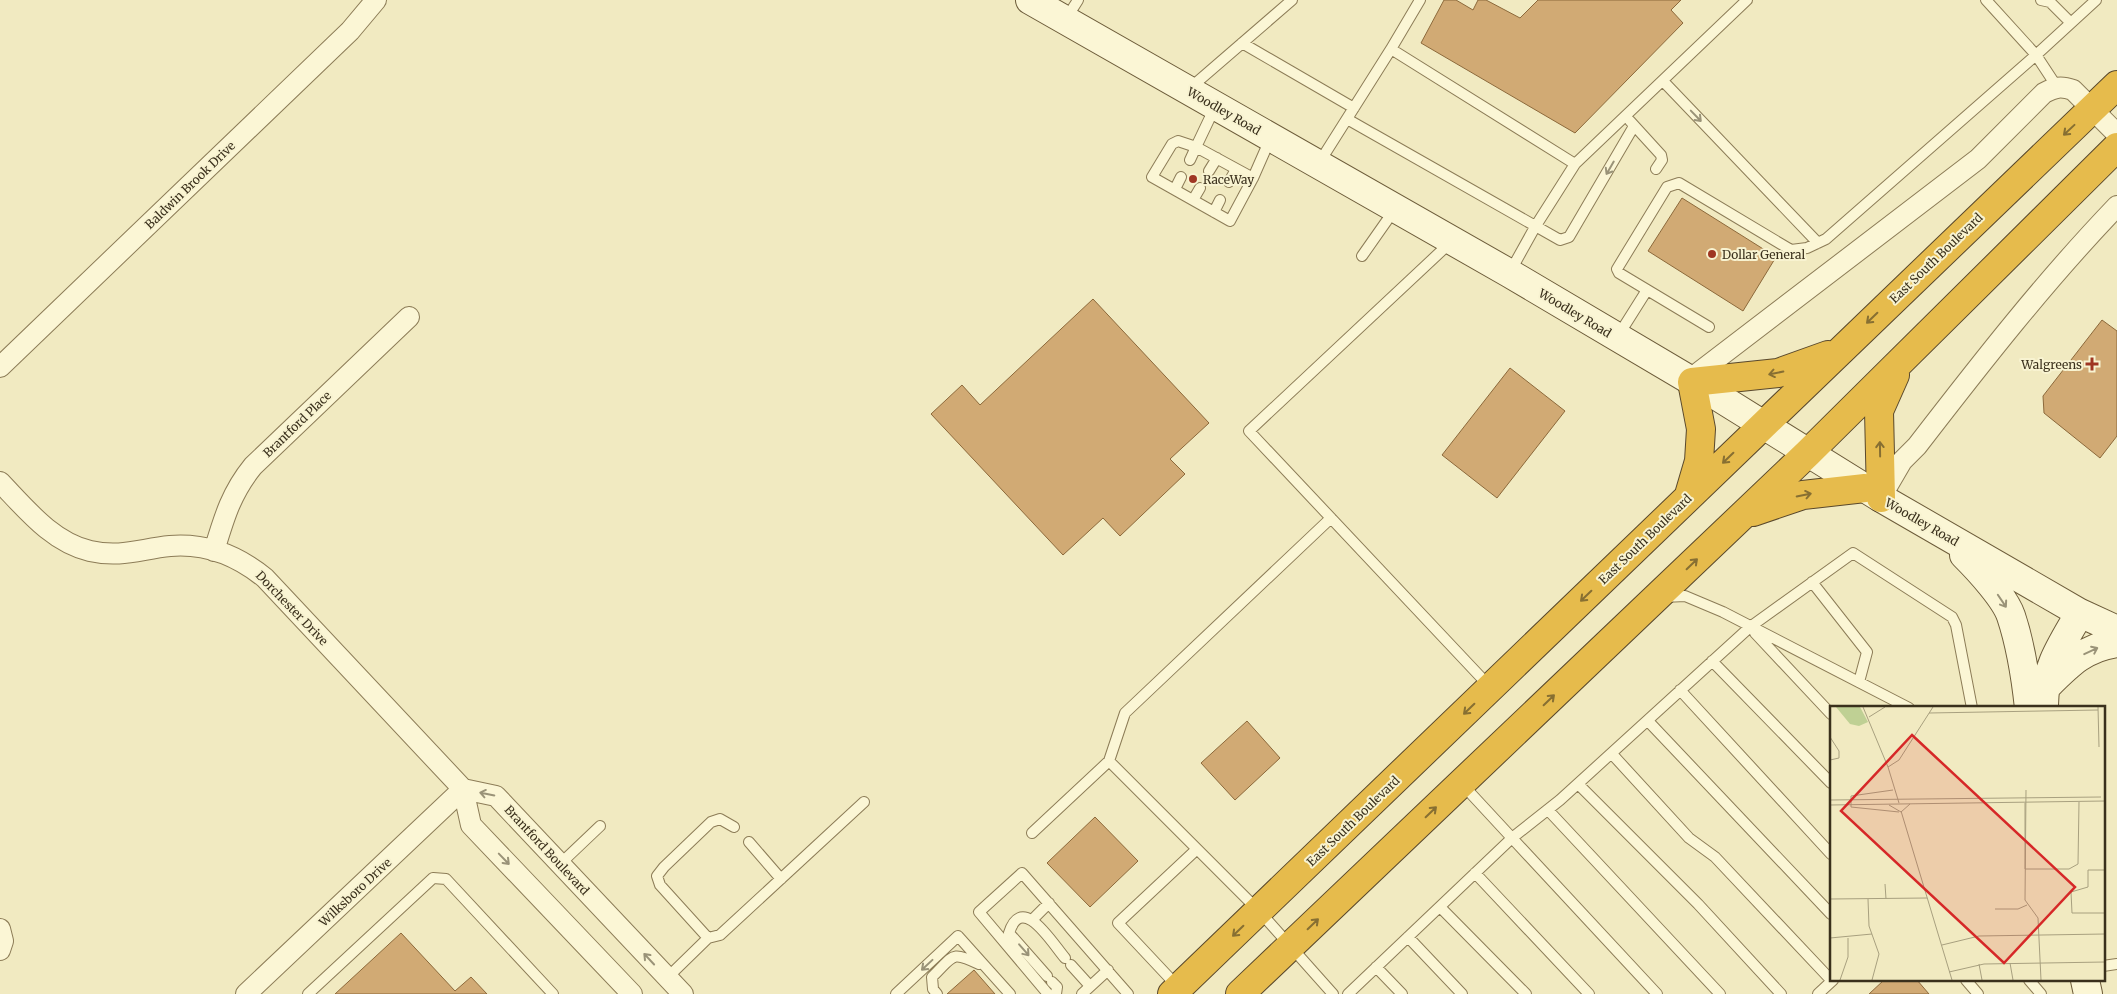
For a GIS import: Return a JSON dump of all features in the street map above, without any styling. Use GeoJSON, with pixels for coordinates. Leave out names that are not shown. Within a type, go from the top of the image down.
{"type":"FeatureCollection","features":[{"type":"Feature","properties":{"kind":"highway","name":"East South Boulevard"},"geometry":{"type":"LineString","coordinates":[[1175,991],[1491,688],[1762,424],[2117,85]]}},
{"type":"Feature","properties":{"kind":"highway"},"geometry":{"type":"LineString","coordinates":[[1240,994],[1808,453],[2117,147]]}},
{"type":"Feature","properties":{"kind":"highway"},"geometry":{"type":"LineString","coordinates":[[1689,496],[1699,461],[1701,429],[1691,381],[1778,374],[1838,351]]}},
{"type":"Feature","properties":{"kind":"highway"},"geometry":{"type":"LineString","coordinates":[[1742,516],[1780,501],[1803,495],[1873,493],[1879,410],[1901,360]]}},
{"type":"Feature","properties":{"kind":"street","name":"Baldwin Brook Drive"},"geometry":{"type":"LineString","coordinates":[[0,367],[350,31],[376,0]]}},
{"type":"Feature","properties":{"kind":"street","name":"Woodley Road"},"geometry":{"type":"LineString","coordinates":[[1039,2],[1072,10],[1188,90],[1509,273],[1948,537],[2080,612],[2117,630]]}},
{"type":"Feature","properties":{"kind":"street"},"geometry":{"type":"LineString","coordinates":[[1691,381],[1978,159],[2044,93],[2057,87],[2073,90],[2117,134]]}},
{"type":"Feature","properties":{"kind":"street"},"geometry":{"type":"LineString","coordinates":[[1873,493],[1917,446],[2018,317],[2076,248],[2117,206]]}},
{"type":"Feature","properties":{"kind":"street","name":"Brantford Place"},"geometry":{"type":"LineString","coordinates":[[214,551],[228,504],[240,483],[253,466],[409,316]]}},
{"type":"Feature","properties":{"kind":"street","name":"Dorchester Drive"},"geometry":{"type":"LineString","coordinates":[[0,482],[39,523],[55,535],[90,551],[111,554],[133,554],[169,546],[192,545],[236,557],[265,578],[463,789]]}},
{"type":"Feature","properties":{"kind":"street"},"geometry":{"type":"LineString","coordinates":[[1948,537],[1987,580],[2011,615],[2027,687],[2039,702]]}},
{"type":"Feature","properties":{"kind":"street"},"geometry":{"type":"LineString","coordinates":[[2039,702],[2056,654],[2080,612]]}},
{"type":"Feature","properties":{"kind":"street"},"geometry":{"type":"LineString","coordinates":[[2039,702],[2078,656],[2104,645],[2117,643]]}},
{"type":"Feature","properties":{"kind":"street"},"geometry":{"type":"LineString","coordinates":[[463,789],[471,825],[632,994]]}},
{"type":"Feature","properties":{"kind":"street","name":"Brantford Boulevard"},"geometry":{"type":"LineString","coordinates":[[463,789],[496,796],[682,994]]}},
{"type":"Feature","properties":{"kind":"street","name":"Wilksboro Drive"},"geometry":{"type":"LineString","coordinates":[[246,994],[463,789]]}},
{"type":"Feature","properties":{"kind":"street"},"geometry":{"type":"LineString","coordinates":[[0,929],[3,940],[0,950]]}},
{"type":"Feature","properties":{"kind":"lane"},"geometry":{"type":"LineString","coordinates":[[1188,90],[1292,0]]}},
{"type":"Feature","properties":{"kind":"lane"},"geometry":{"type":"LineString","coordinates":[[1318,164],[1391,50],[1420,0]]}},
{"type":"Feature","properties":{"kind":"lane"},"geometry":{"type":"LineString","coordinates":[[1509,273],[1535,227],[1575,164],[1747,0]]}},
{"type":"Feature","properties":{"kind":"lane"},"geometry":{"type":"LineString","coordinates":[[1986,0],[2036,55],[2057,87]]}},
{"type":"Feature","properties":{"kind":"lane"},"geometry":{"type":"LineString","coordinates":[[2041,0],[2050,2],[2071,23]]}},
{"type":"Feature","properties":{"kind":"lane"},"geometry":{"type":"LineString","coordinates":[[1709,327],[1619,273],[1617,268],[1667,187],[1679,183],[1791,250],[1808,248],[1826,239],[2096,0]]}},
{"type":"Feature","properties":{"kind":"lane"},"geometry":{"type":"LineString","coordinates":[[1242,43],[1354,108]]}},
{"type":"Feature","properties":{"kind":"lane"},"geometry":{"type":"LineString","coordinates":[[1391,50],[1575,164]]}},
{"type":"Feature","properties":{"kind":"lane"},"geometry":{"type":"LineString","coordinates":[[1663,81],[1818,243]]}},
{"type":"Feature","properties":{"kind":"lane"},"geometry":{"type":"LineString","coordinates":[[1190,160],[1216,106]]}},
{"type":"Feature","properties":{"kind":"lane"},"geometry":{"type":"LineString","coordinates":[[1626,116],[1661,155],[1662,160],[1656,169]]}},
{"type":"Feature","properties":{"kind":"lane"},"geometry":{"type":"LineString","coordinates":[[1347,119],[1560,240],[1569,237],[1634,126]]}},
{"type":"Feature","properties":{"kind":"lane"},"geometry":{"type":"LineString","coordinates":[[1253,178],[1196,147],[1178,141],[1172,144],[1152,177],[1230,221],[1253,178],[1271,137]]}},
{"type":"Feature","properties":{"kind":"lane"},"geometry":{"type":"LineString","coordinates":[[1209,171],[1217,158]]}},
{"type":"Feature","properties":{"kind":"lane"},"geometry":{"type":"LineString","coordinates":[[1229,182],[1236,169]]}},
{"type":"Feature","properties":{"kind":"lane"},"geometry":{"type":"LineString","coordinates":[[1175,189],[1181,177]]}},
{"type":"Feature","properties":{"kind":"lane"},"geometry":{"type":"LineString","coordinates":[[1193,200],[1200,188]]}},
{"type":"Feature","properties":{"kind":"lane"},"geometry":{"type":"LineString","coordinates":[[1214,212],[1220,200]]}},
{"type":"Feature","properties":{"kind":"lane"},"geometry":{"type":"LineString","coordinates":[[1362,256],[1395,208]]}},
{"type":"Feature","properties":{"kind":"lane"},"geometry":{"type":"LineString","coordinates":[[1452,240],[1249,431],[1491,688]]}},
{"type":"Feature","properties":{"kind":"lane"},"geometry":{"type":"LineString","coordinates":[[1617,338],[1647,290]]}},
{"type":"Feature","properties":{"kind":"lane"},"geometry":{"type":"LineString","coordinates":[[1032,833],[1109,761],[1125,713],[1331,518]]}},
{"type":"Feature","properties":{"kind":"lane"},"geometry":{"type":"LineString","coordinates":[[1348,994],[1512,838],[1548,810],[1612,754],[1750,627],[1853,553],[1952,617],[1956,625],[1972,706]]}},
{"type":"Feature","properties":{"kind":"lane"},"geometry":{"type":"LineString","coordinates":[[1812,582],[1867,652],[1859,682]]}},
{"type":"Feature","properties":{"kind":"lane"},"geometry":{"type":"LineString","coordinates":[[1657,597],[1685,596],[1723,612],[1905,706]]}},
{"type":"Feature","properties":{"kind":"lane"},"geometry":{"type":"LineString","coordinates":[[1750,627],[1830,713]]}},
{"type":"Feature","properties":{"kind":"lane"},"geometry":{"type":"LineString","coordinates":[[1712,662],[1830,781]]}},
{"type":"Feature","properties":{"kind":"lane"},"geometry":{"type":"LineString","coordinates":[[1680,690],[1830,853]]}},
{"type":"Feature","properties":{"kind":"lane"},"geometry":{"type":"LineString","coordinates":[[1648,721],[1830,913]]}},
{"type":"Feature","properties":{"kind":"lane"},"geometry":{"type":"LineString","coordinates":[[1612,754],[1689,838],[1715,857],[1830,978]]}},
{"type":"Feature","properties":{"kind":"lane"},"geometry":{"type":"LineString","coordinates":[[1109,761],[1259,911],[1334,994]]}},
{"type":"Feature","properties":{"kind":"lane"},"geometry":{"type":"LineString","coordinates":[[1461,783],[1656,994]]}},
{"type":"Feature","properties":{"kind":"lane"},"geometry":{"type":"LineString","coordinates":[[1578,784],[1698,904],[1781,994]]}},
{"type":"Feature","properties":{"kind":"lane"},"geometry":{"type":"LineString","coordinates":[[668,978],[708,938],[720,935],[864,802]]}},
{"type":"Feature","properties":{"kind":"lane"},"geometry":{"type":"LineString","coordinates":[[1548,810],[1720,994]]}},
{"type":"Feature","properties":{"kind":"lane"},"geometry":{"type":"LineString","coordinates":[[708,938],[660,885],[657,876],[710,822],[720,819],[734,826]]}},
{"type":"Feature","properties":{"kind":"lane"},"geometry":{"type":"LineString","coordinates":[[560,864],[600,826]]}},
{"type":"Feature","properties":{"kind":"lane"},"geometry":{"type":"LineString","coordinates":[[749,842],[781,879]]}},
{"type":"Feature","properties":{"kind":"lane"},"geometry":{"type":"LineString","coordinates":[[1175,991],[1118,923],[1197,849]]}},
{"type":"Feature","properties":{"kind":"lane"},"geometry":{"type":"LineString","coordinates":[[1048,994],[979,912],[1022,873],[1128,994]]}},
{"type":"Feature","properties":{"kind":"lane"},"geometry":{"type":"LineString","coordinates":[[1475,873],[1589,994]]}},
{"type":"Feature","properties":{"kind":"lane"},"geometry":{"type":"LineString","coordinates":[[308,994],[433,878],[446,879],[554,994]]}},
{"type":"Feature","properties":{"kind":"lane"},"geometry":{"type":"LineString","coordinates":[[1033,920],[1049,904]]}},
{"type":"Feature","properties":{"kind":"lane"},"geometry":{"type":"LineString","coordinates":[[1440,906],[1526,994]]}},
{"type":"Feature","properties":{"kind":"lane"},"geometry":{"type":"LineString","coordinates":[[1056,994],[1057,987],[1009,933],[1013,922],[1018,918],[1025,916],[1033,920],[1090,986]]}},
{"type":"Feature","properties":{"kind":"lane"},"geometry":{"type":"LineString","coordinates":[[896,994],[958,936],[1010,994]]}},
{"type":"Feature","properties":{"kind":"lane"},"geometry":{"type":"LineString","coordinates":[[1408,937],[1462,994]]}},
{"type":"Feature","properties":{"kind":"lane"},"geometry":{"type":"LineString","coordinates":[[937,994],[930,981],[956,955],[969,958],[985,966]]}},
{"type":"Feature","properties":{"kind":"lane"},"geometry":{"type":"LineString","coordinates":[[2104,966],[2117,964]]}},
{"type":"Feature","properties":{"kind":"lane"},"geometry":{"type":"LineString","coordinates":[[1376,967],[1402,994]]}},
{"type":"Feature","properties":{"kind":"lane"},"geometry":{"type":"LineString","coordinates":[[1082,994],[1108,970]]}},
{"type":"Feature","properties":{"kind":"lane"},"geometry":{"type":"LineString","coordinates":[[1818,994],[1830,982]]}},
{"type":"Feature","properties":{"kind":"lane"},"geometry":{"type":"LineString","coordinates":[[1968,982],[1978,994]]}},
{"type":"Feature","properties":{"kind":"lane"},"geometry":{"type":"LineString","coordinates":[[2031,982],[2041,994]]}},
{"type":"Feature","properties":{"kind":"building"},"geometry":{"type":"Polygon","coordinates":[[[1444,0],[1456,0],[1473,10],[1478,0],[1486,0],[1520,18],[1538,0],[1681,0],[1671,10],[1683,23],[1575,133],[1421,43],[1444,0]]]}},
{"type":"Feature","properties":{"kind":"building","name":"Dollar General"},"geometry":{"type":"Polygon","coordinates":[[[1682,198],[1776,257],[1743,311],[1648,251],[1682,198]]]}},
{"type":"Feature","properties":{"kind":"building"},"geometry":{"type":"Polygon","coordinates":[[[1093,299],[1209,423],[1170,459],[1185,474],[1120,536],[1103,518],[1063,555],[931,414],[962,385],[980,405],[1093,299]]]}},
{"type":"Feature","properties":{"kind":"building","name":"Walgreens"},"geometry":{"type":"Polygon","coordinates":[[[2102,320],[2117,331],[2117,436],[2100,458],[2044,413],[2043,396],[2102,320]]]}},
{"type":"Feature","properties":{"kind":"building"},"geometry":{"type":"Polygon","coordinates":[[[1510,368],[1565,411],[1497,498],[1442,455],[1510,368]]]}},
{"type":"Feature","properties":{"kind":"building"},"geometry":{"type":"Polygon","coordinates":[[[1247,721],[1280,758],[1235,800],[1201,763],[1247,721]]]}},
{"type":"Feature","properties":{"kind":"building"},"geometry":{"type":"Polygon","coordinates":[[[1095,817],[1138,861],[1090,907],[1047,863],[1095,817]]]}},
{"type":"Feature","properties":{"kind":"building"},"geometry":{"type":"Polygon","coordinates":[[[401,933],[455,991],[471,977],[487,994],[335,994],[401,933]]]}},
{"type":"Feature","properties":{"kind":"building"},"geometry":{"type":"Polygon","coordinates":[[[974,970],[995,994],[947,994],[974,970]]]}},
{"type":"Feature","properties":{"kind":"building"},"geometry":{"type":"Polygon","coordinates":[[[1882,982],[1919,982],[1929,994],[1869,994],[1882,982]]]}},
{"type":"Feature","properties":{"kind":"place","name":"RaceWay"},"geometry":{"type":"Point","coordinates":[1193,179]}},
{"type":"Feature","properties":{"kind":"place","name":"Dollar General"},"geometry":{"type":"Point","coordinates":[1712,254]}},
{"type":"Feature","properties":{"kind":"place","name":"Walgreens"},"geometry":{"type":"Point","coordinates":[2092,364]}}]}
